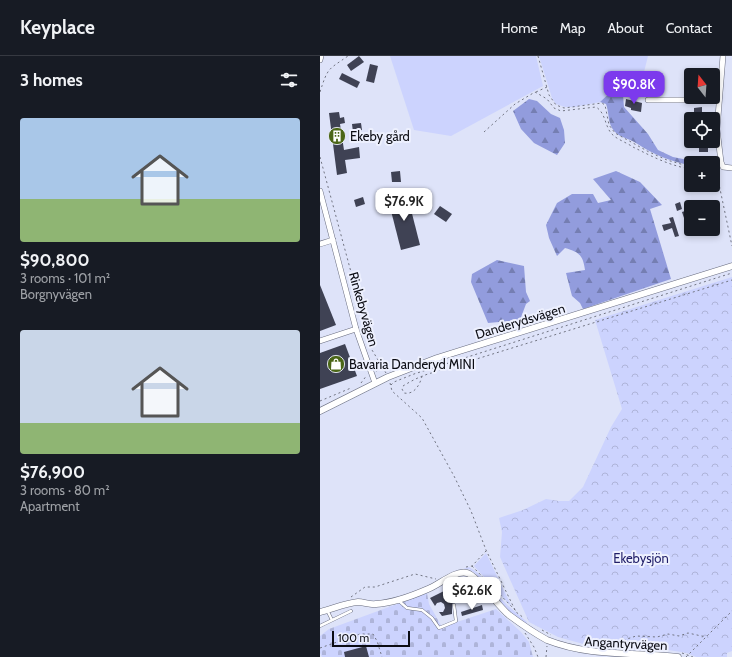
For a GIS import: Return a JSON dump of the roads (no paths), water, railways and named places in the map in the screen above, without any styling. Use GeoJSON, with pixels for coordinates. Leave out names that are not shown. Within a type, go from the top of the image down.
{"type":"FeatureCollection","features":[{"type":"Feature","properties":{"kind":"street"},"geometry":{"type":"LineString","coordinates":[[320,60],[321,56]]}},
{"type":"Feature","properties":{"kind":"street"},"geometry":{"type":"LineString","coordinates":[[720,89],[723,56]]}},
{"type":"Feature","properties":{"kind":"street"},"geometry":{"type":"LineString","coordinates":[[648,100],[684,100]]}},
{"type":"Feature","properties":{"kind":"street"},"geometry":{"type":"LineString","coordinates":[[719,104],[717,129],[721,162],[723,167],[732,168]]}},
{"type":"Feature","properties":{"kind":"street","name":"Rinkebyvägen"},"geometry":{"type":"LineString","coordinates":[[320,191],[356,329],[375,383]]}},
{"type":"Feature","properties":{"kind":"street"},"geometry":{"type":"LineString","coordinates":[[320,244],[333,240]]}},
{"type":"Feature","properties":{"kind":"street","name":"Danderydsvägen"},"geometry":{"type":"LineString","coordinates":[[320,411],[375,383],[437,358],[732,266]]}},
{"type":"Feature","properties":{"kind":"street"},"geometry":{"type":"LineString","coordinates":[[320,341],[356,329]]}},
{"type":"Feature","properties":{"kind":"street","name":"Angantyrvägen"},"geometry":{"type":"LineString","coordinates":[[320,612],[359,602],[375,605],[397,600],[430,589],[456,574],[467,573],[476,578],[509,615],[526,627],[568,648],[585,653],[679,654]]}},
{"type":"Feature","properties":{"kind":"lane"},"geometry":{"type":"LineString","coordinates":[[397,600],[407,608],[422,610],[432,618],[439,628],[456,621],[454,605]]}},
{"type":"Feature","properties":{"kind":"lane"},"geometry":{"type":"LineString","coordinates":[[327,610],[332,620]]}},
{"type":"Feature","properties":{"kind":"lane"},"geometry":{"type":"LineString","coordinates":[[320,626],[352,611]]}},
{"type":"Feature","properties":{"kind":"place","name":"Ekeby gård"},"geometry":{"type":"Point","coordinates":[337,136]}},
{"type":"Feature","properties":{"kind":"place","name":"Bavaria Danderyd MINI"},"geometry":{"type":"Point","coordinates":[336,364]}},
{"type":"Feature","properties":{"kind":"park label","name":"Ekebysjön"},"geometry":{"type":"Point","coordinates":[641,558]}}]}
